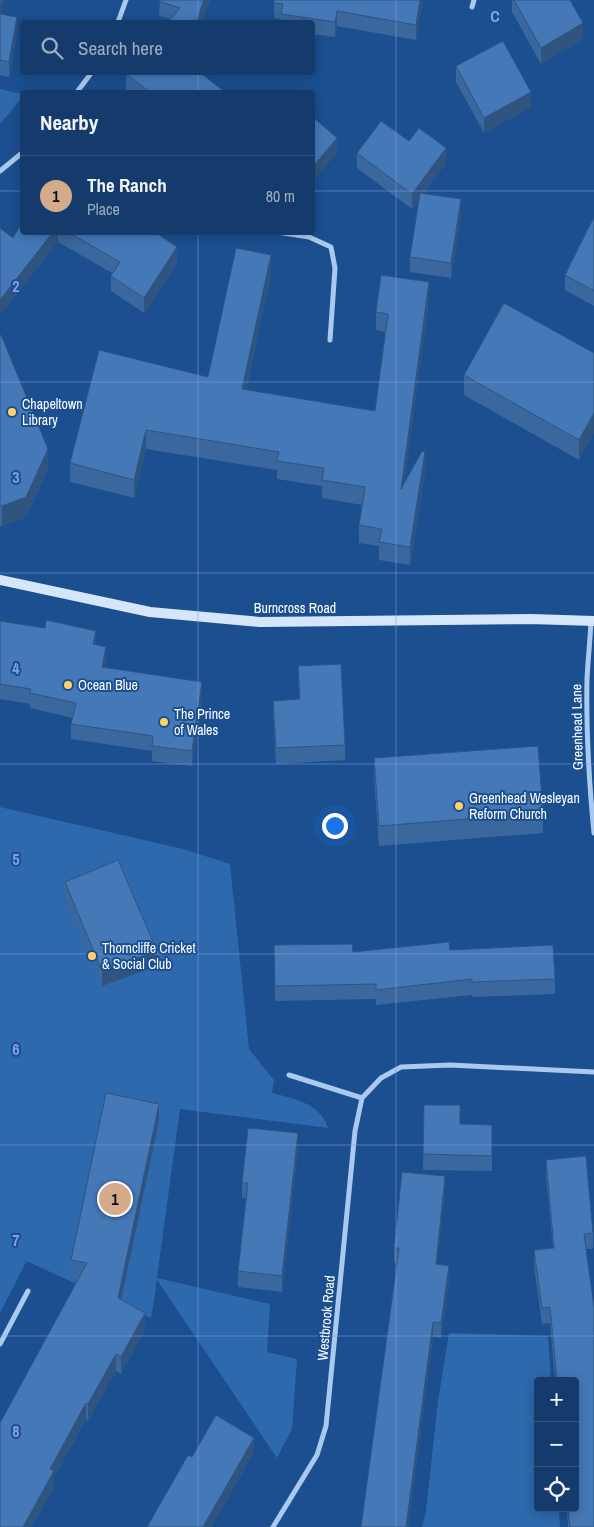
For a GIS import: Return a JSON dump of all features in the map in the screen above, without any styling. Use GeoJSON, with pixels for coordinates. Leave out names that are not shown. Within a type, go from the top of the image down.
{"type":"FeatureCollection","features":[{"type":"Feature","properties":{"kind":"main road","name":"Burncross Road"},"geometry":{"type":"LineString","coordinates":[[0,580],[150,612],[260,622],[531,619],[593,621]]}},
{"type":"Feature","properties":{"kind":"street"},"geometry":{"type":"LineString","coordinates":[[119,20],[126,0]]}},
{"type":"Feature","properties":{"kind":"street"},"geometry":{"type":"LineString","coordinates":[[472,6],[474,0]]}},
{"type":"Feature","properties":{"kind":"street"},"geometry":{"type":"LineString","coordinates":[[79,90],[90,75]]}},
{"type":"Feature","properties":{"kind":"street"},"geometry":{"type":"LineString","coordinates":[[0,171],[20,155]]}},
{"type":"Feature","properties":{"kind":"street"},"geometry":{"type":"LineString","coordinates":[[296,235],[309,237],[331,247],[335,268],[330,340]]}},
{"type":"Feature","properties":{"kind":"street","name":"Greenhead Lane"},"geometry":{"type":"LineString","coordinates":[[593,621],[587,679],[589,780],[594,833]]}},
{"type":"Feature","properties":{"kind":"street"},"geometry":{"type":"LineString","coordinates":[[289,1075],[362,1098],[381,1078],[401,1067],[450,1065],[594,1072]]}},
{"type":"Feature","properties":{"kind":"street","name":"Westbrook Road"},"geometry":{"type":"LineString","coordinates":[[273,1527],[317,1455],[326,1426],[355,1132],[362,1098]]}},
{"type":"Feature","properties":{"kind":"street"},"geometry":{"type":"LineString","coordinates":[[0,1344],[28,1291]]}},
{"type":"Feature","properties":{"kind":"shaded area"},"geometry":{"type":"Polygon","coordinates":[[[0,89],[20,94],[20,100],[0,124],[0,89]]]}},
{"type":"Feature","properties":{"kind":"shaded area","name":"Thorncliffe Cricket & Social Club"},"geometry":{"type":"Polygon","coordinates":[[[0,807],[183,849],[230,864],[249,1049],[274,1080],[272,1093],[306,1103],[319,1113],[328,1128],[180,1109],[157,1278],[270,1304],[267,1352],[297,1359],[292,1429],[277,1458],[157,1280],[151,1318],[24,1260],[26,1262],[0,1313],[0,807]]]}},
{"type":"Feature","properties":{"kind":"shaded area"},"geometry":{"type":"Polygon","coordinates":[[[449,1333],[548,1336],[551,1377],[534,1377],[534,1512],[559,1512],[560,1527],[422,1527],[426,1511],[438,1401],[449,1333]]]}},
{"type":"Feature","properties":{"kind":"building"},"geometry":{"type":"Polygon","coordinates":[[[204,0],[197,20],[170,20],[180,8],[159,1],[204,0]]]}},
{"type":"Feature","properties":{"kind":"building"},"geometry":{"type":"Polygon","coordinates":[[[274,0],[420,0],[416,25],[337,11],[335,22],[281,14],[283,4],[274,3],[274,0]]]}},
{"type":"Feature","properties":{"kind":"building"},"geometry":{"type":"Polygon","coordinates":[[[514,0],[570,0],[583,23],[541,48],[514,0]]]}},
{"type":"Feature","properties":{"kind":"building"},"geometry":{"type":"Polygon","coordinates":[[[0,14],[17,17],[9,62],[0,60],[0,14]]]}},
{"type":"Feature","properties":{"kind":"building"},"geometry":{"type":"Polygon","coordinates":[[[503,41],[531,92],[484,118],[456,66],[503,41]]]}},
{"type":"Feature","properties":{"kind":"building"},"geometry":{"type":"Polygon","coordinates":[[[127,75],[203,75],[222,90],[147,90],[127,75]]]}},
{"type":"Feature","properties":{"kind":"building"},"geometry":{"type":"Polygon","coordinates":[[[315,119],[337,138],[315,164],[315,119]]]}},
{"type":"Feature","properties":{"kind":"building"},"geometry":{"type":"Polygon","coordinates":[[[381,121],[409,141],[419,128],[446,148],[412,194],[357,153],[381,121]]]}},
{"type":"Feature","properties":{"kind":"building"},"geometry":{"type":"Polygon","coordinates":[[[420,193],[461,199],[451,263],[410,257],[420,193]]]}},
{"type":"Feature","properties":{"kind":"building"},"geometry":{"type":"Polygon","coordinates":[[[594,217],[594,291],[565,275],[594,217]]]}},
{"type":"Feature","properties":{"kind":"building"},"geometry":{"type":"Polygon","coordinates":[[[20,226],[20,235],[51,235],[0,300],[0,228],[13,238],[20,226]]]}},
{"type":"Feature","properties":{"kind":"building"},"geometry":{"type":"Polygon","coordinates":[[[73,235],[159,235],[177,247],[144,298],[111,276],[120,262],[73,235]]]}},
{"type":"Feature","properties":{"kind":"building"},"geometry":{"type":"Polygon","coordinates":[[[236,248],[271,255],[242,389],[375,411],[388,314],[376,312],[381,275],[429,282],[401,489],[422,451],[425,452],[410,547],[379,542],[382,529],[359,525],[365,487],[322,480],[324,468],[277,461],[279,452],[146,430],[134,480],[70,463],[99,350],[208,377],[236,248]]]}},
{"type":"Feature","properties":{"kind":"building"},"geometry":{"type":"Polygon","coordinates":[[[504,303],[594,353],[594,413],[579,440],[464,375],[504,303]]]}},
{"type":"Feature","properties":{"kind":"building","name":"Chapeltown Library"},"geometry":{"type":"Polygon","coordinates":[[[0,334],[48,449],[26,497],[2,506],[0,505],[0,334]]]}},
{"type":"Feature","properties":{"kind":"building"},"geometry":{"type":"Polygon","coordinates":[[[46,620],[96,631],[93,644],[106,647],[102,667],[202,682],[192,751],[152,746],[153,736],[71,724],[76,703],[30,693],[31,689],[0,684],[0,621],[45,628],[46,620]]]}},
{"type":"Feature","properties":{"kind":"building"},"geometry":{"type":"Polygon","coordinates":[[[341,664],[345,745],[276,748],[273,701],[300,699],[298,666],[341,664]]]}},
{"type":"Feature","properties":{"kind":"building","name":"Greenhead Wesleyan Reform Church"},"geometry":{"type":"Polygon","coordinates":[[[538,746],[543,813],[379,826],[374,758],[538,746]]]}},
{"type":"Feature","properties":{"kind":"building"},"geometry":{"type":"Polygon","coordinates":[[[118,860],[157,951],[102,971],[65,882],[118,860]]]}},
{"type":"Feature","properties":{"kind":"building"},"geometry":{"type":"Polygon","coordinates":[[[449,942],[450,950],[553,945],[555,979],[472,982],[472,979],[376,990],[376,984],[275,986],[274,945],[352,944],[353,952],[449,942]]]}},
{"type":"Feature","properties":{"kind":"building"},"geometry":{"type":"Polygon","coordinates":[[[106,1093],[159,1104],[118,1298],[145,1313],[121,1357],[116,1354],[88,1404],[86,1403],[50,1469],[54,1471],[23,1527],[0,1527],[0,1423],[87,1263],[71,1260],[106,1093]]]}},
{"type":"Feature","properties":{"kind":"building"},"geometry":{"type":"Polygon","coordinates":[[[424,1105],[460,1105],[460,1124],[492,1125],[492,1156],[423,1154],[424,1105]]]}},
{"type":"Feature","properties":{"kind":"building"},"geometry":{"type":"Polygon","coordinates":[[[248,1128],[298,1133],[282,1276],[238,1271],[248,1183],[242,1183],[248,1128]]]}},
{"type":"Feature","properties":{"kind":"building"},"geometry":{"type":"Polygon","coordinates":[[[586,1156],[593,1233],[584,1234],[594,1307],[594,1527],[570,1527],[568,1512],[579,1512],[579,1377],[557,1377],[550,1307],[542,1308],[534,1250],[554,1248],[546,1160],[586,1156]]]}},
{"type":"Feature","properties":{"kind":"building"},"geometry":{"type":"Polygon","coordinates":[[[402,1172],[445,1176],[436,1264],[449,1266],[441,1323],[433,1322],[406,1527],[361,1527],[399,1248],[394,1248],[402,1172]]]}},
{"type":"Feature","properties":{"kind":"building"},"geometry":{"type":"Polygon","coordinates":[[[216,1415],[254,1438],[203,1527],[147,1527],[188,1455],[192,1457],[216,1415]]]}},
{"type":"Feature","properties":{"kind":"place","name":"Chapeltown Library"},"geometry":{"type":"Point","coordinates":[12,412]}},
{"type":"Feature","properties":{"kind":"place","name":"Ocean Blue"},"geometry":{"type":"Point","coordinates":[68,685]}},
{"type":"Feature","properties":{"kind":"place","name":"The Prince of Wales"},"geometry":{"type":"Point","coordinates":[164,722]}},
{"type":"Feature","properties":{"kind":"place","name":"Greenhead Wesleyan Reform Church"},"geometry":{"type":"Point","coordinates":[459,806]}},
{"type":"Feature","properties":{"kind":"place","name":"Thorncliffe Cricket & Social Club"},"geometry":{"type":"Point","coordinates":[92,956]}},
{"type":"Feature","properties":{"kind":"place","name":"The Ranch"},"geometry":{"type":"Point","coordinates":[115,1199]}}]}
